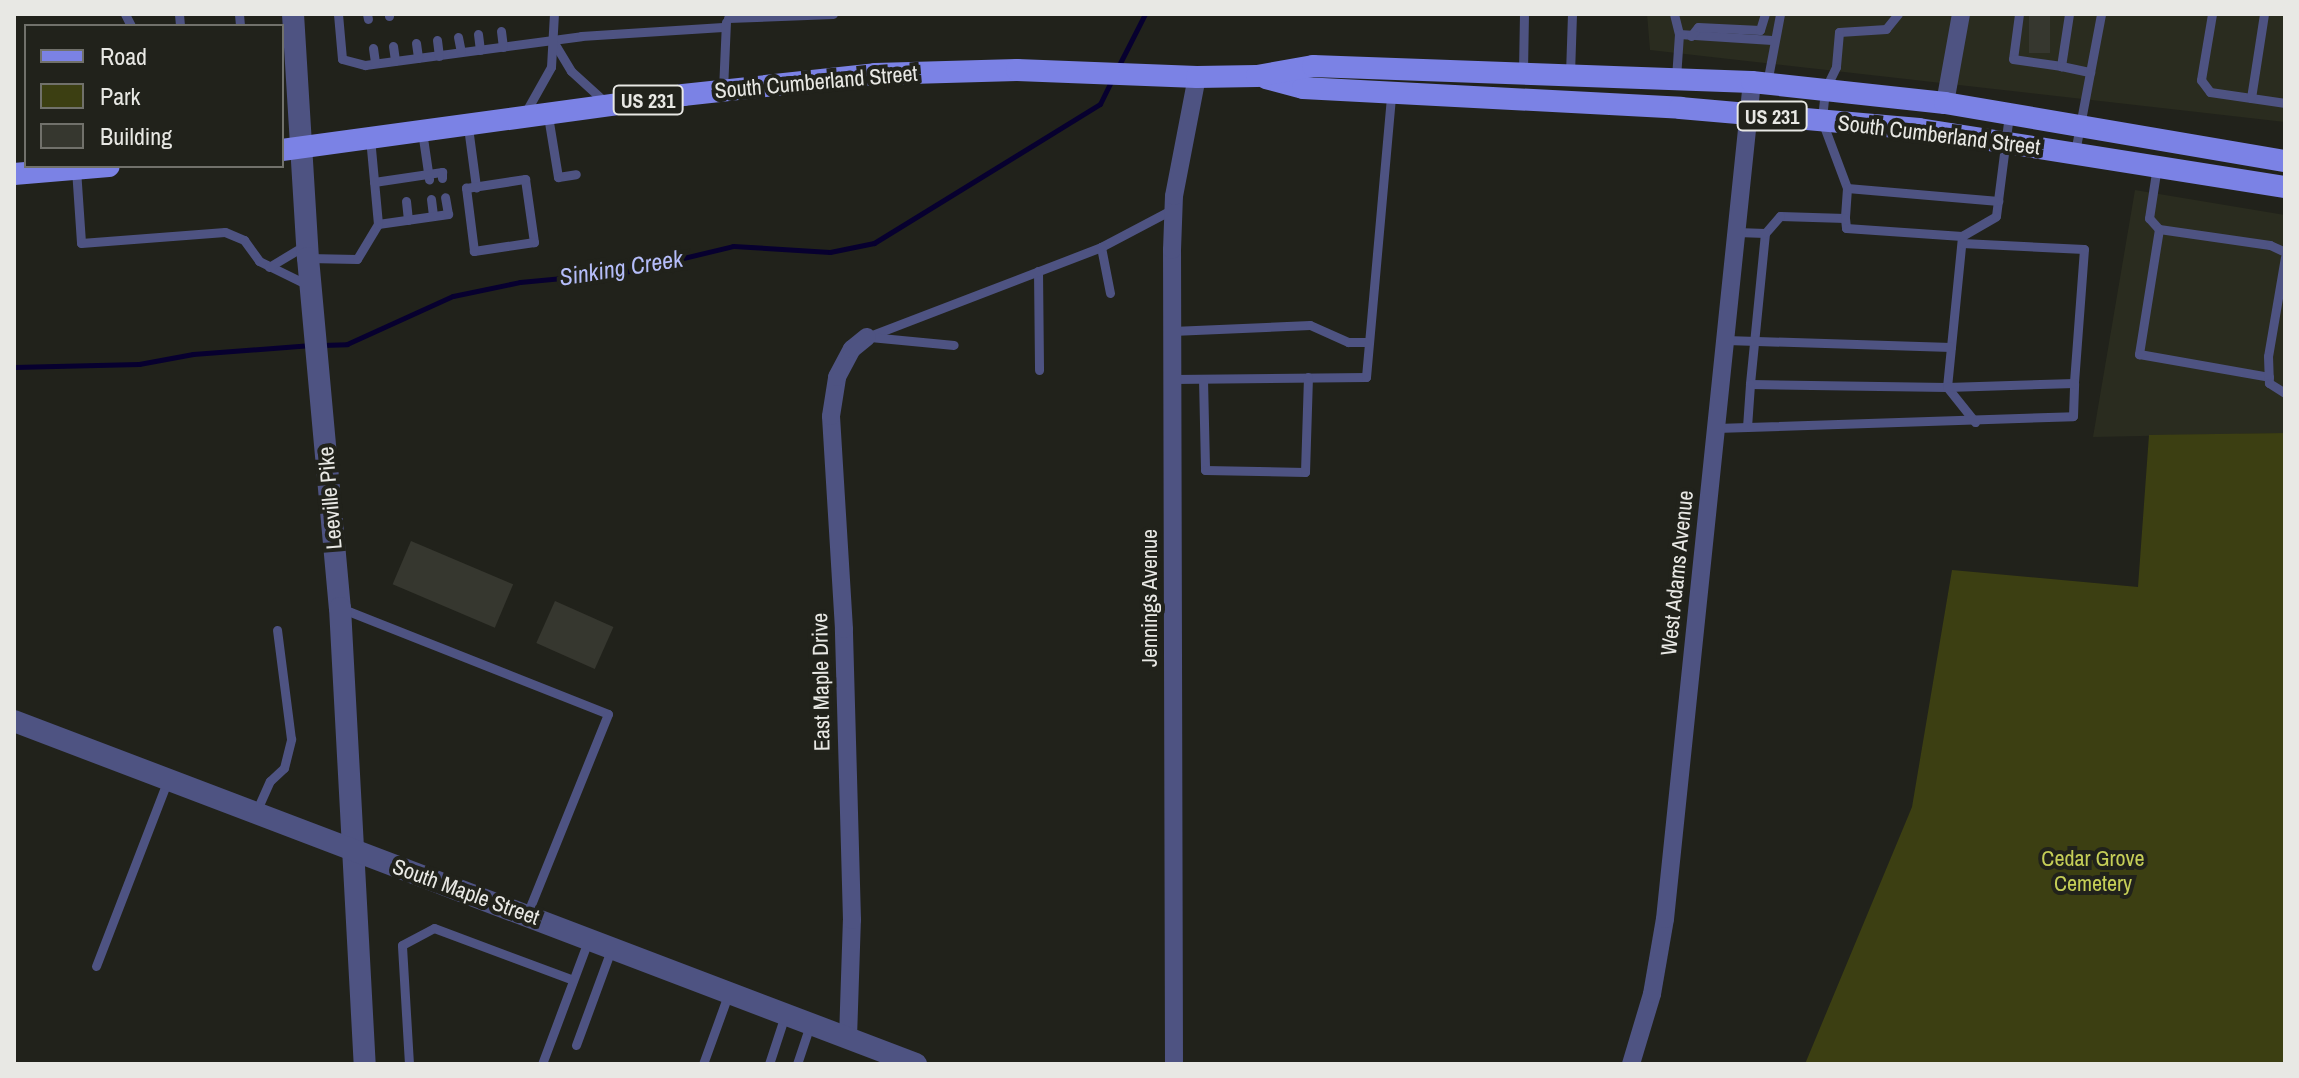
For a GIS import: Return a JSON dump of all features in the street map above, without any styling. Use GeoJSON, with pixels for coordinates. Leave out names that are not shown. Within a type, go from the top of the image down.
{"type":"FeatureCollection","features":[{"type":"Feature","properties":{"kind":"main road","name":"South Cumberland Street"},"geometry":{"type":"LineString","coordinates":[[292,149],[723,90],[875,74],[1017,70],[1197,77],[1257,76],[1313,66],[1523,71],[1759,83],[1945,103],[2285,161]]}},
{"type":"Feature","properties":{"kind":"main road","name":"South Cumberland Street"},"geometry":{"type":"LineString","coordinates":[[1257,76],[1303,88],[1822,121],[2005,142],[2285,187]]}},
{"type":"Feature","properties":{"kind":"main road"},"geometry":{"type":"LineString","coordinates":[[14,174],[87,168]]}},
{"type":"Feature","properties":{"kind":"street","name":"Leeville Pike"},"geometry":{"type":"LineString","coordinates":[[293,14],[292,149],[308,251],[340,608],[350,849],[365,1064]]}},
{"type":"Feature","properties":{"kind":"street"},"geometry":{"type":"LineString","coordinates":[[1945,103],[1961,14]]}},
{"type":"Feature","properties":{"kind":"street","name":"Jennings Avenue"},"geometry":{"type":"LineString","coordinates":[[1174,1064],[1173,209],[1184,132],[1197,77]]}},
{"type":"Feature","properties":{"kind":"street","name":"West Adams Avenue"},"geometry":{"type":"LineString","coordinates":[[1631,1064],[1652,994],[1665,919],[1749,114],[1759,83]]}},
{"type":"Feature","properties":{"kind":"street","name":"East Maple Drive"},"geometry":{"type":"LineString","coordinates":[[848,1038],[852,920],[844,629],[831,416],[837,377],[852,349],[867,337]]}},
{"type":"Feature","properties":{"kind":"street","name":"South Maple Street"},"geometry":{"type":"LineString","coordinates":[[14,721],[916,1064]]}},
{"type":"Feature","properties":{"kind":"lane"},"geometry":{"type":"LineString","coordinates":[[338,14],[342,59],[375,63],[727,20],[833,14]]}},
{"type":"Feature","properties":{"kind":"lane"},"geometry":{"type":"LineString","coordinates":[[523,117],[555,43],[554,14]]}},
{"type":"Feature","properties":{"kind":"lane"},"geometry":{"type":"LineString","coordinates":[[1523,71],[1524,14]]}},
{"type":"Feature","properties":{"kind":"lane"},"geometry":{"type":"LineString","coordinates":[[1570,74],[1572,14]]}},
{"type":"Feature","properties":{"kind":"lane"},"geometry":{"type":"LineString","coordinates":[[1674,14],[1679,34],[1676,78]]}},
{"type":"Feature","properties":{"kind":"lane"},"geometry":{"type":"LineString","coordinates":[[1691,36],[1698,27],[1760,30],[1765,14]]}},
{"type":"Feature","properties":{"kind":"lane"},"geometry":{"type":"LineString","coordinates":[[1759,83],[1772,40],[1780,33],[1780,14]]}},
{"type":"Feature","properties":{"kind":"lane"},"geometry":{"type":"LineString","coordinates":[[1716,428],[1975,422],[2073,416],[2084,249],[1846,228],[1847,188],[1822,121],[1825,90],[1836,67],[1839,32],[1886,29],[1898,14]]}},
{"type":"Feature","properties":{"kind":"lane"},"geometry":{"type":"LineString","coordinates":[[2019,14],[2013,59],[2090,72]]}},
{"type":"Feature","properties":{"kind":"lane"},"geometry":{"type":"LineString","coordinates":[[2061,66],[2069,14]]}},
{"type":"Feature","properties":{"kind":"lane"},"geometry":{"type":"LineString","coordinates":[[2075,152],[2101,14]]}},
{"type":"Feature","properties":{"kind":"lane"},"geometry":{"type":"LineString","coordinates":[[2212,14],[2201,80],[2210,92],[2285,103]]}},
{"type":"Feature","properties":{"kind":"lane"},"geometry":{"type":"LineString","coordinates":[[2251,98],[2264,14]]}},
{"type":"Feature","properties":{"kind":"lane"},"geometry":{"type":"LineString","coordinates":[[723,90],[727,20]]}},
{"type":"Feature","properties":{"kind":"lane"},"geometry":{"type":"LineString","coordinates":[[501,31],[503,47]]}},
{"type":"Feature","properties":{"kind":"lane"},"geometry":{"type":"LineString","coordinates":[[478,34],[480,50]]}},
{"type":"Feature","properties":{"kind":"lane"},"geometry":{"type":"LineString","coordinates":[[1679,34],[1772,40]]}},
{"type":"Feature","properties":{"kind":"lane"},"geometry":{"type":"LineString","coordinates":[[458,37],[461,52]]}},
{"type":"Feature","properties":{"kind":"lane"},"geometry":{"type":"LineString","coordinates":[[437,40],[439,56]]}},
{"type":"Feature","properties":{"kind":"lane"},"geometry":{"type":"LineString","coordinates":[[416,43],[418,58]]}},
{"type":"Feature","properties":{"kind":"lane"},"geometry":{"type":"LineString","coordinates":[[555,43],[571,71],[608,105]]}},
{"type":"Feature","properties":{"kind":"lane"},"geometry":{"type":"LineString","coordinates":[[393,46],[395,61]]}},
{"type":"Feature","properties":{"kind":"lane"},"geometry":{"type":"LineString","coordinates":[[373,48],[375,63]]}},
{"type":"Feature","properties":{"kind":"lane"},"geometry":{"type":"LineString","coordinates":[[1173,379],[1366,377],[1391,93]]}},
{"type":"Feature","properties":{"kind":"lane"},"geometry":{"type":"LineString","coordinates":[[548,114],[558,177],[576,174]]}},
{"type":"Feature","properties":{"kind":"lane"},"geometry":{"type":"LineString","coordinates":[[1962,239],[1996,216],[2009,114]]}},
{"type":"Feature","properties":{"kind":"lane"},"geometry":{"type":"LineString","coordinates":[[468,125],[476,187]]}},
{"type":"Feature","properties":{"kind":"lane"},"geometry":{"type":"LineString","coordinates":[[422,131],[428,176]]}},
{"type":"Feature","properties":{"kind":"lane"},"geometry":{"type":"LineString","coordinates":[[269,267],[308,251],[357,259],[378,224],[370,138]]}},
{"type":"Feature","properties":{"kind":"lane"},"geometry":{"type":"LineString","coordinates":[[2157,165],[2149,218],[2159,229],[2270,245],[2285,254],[2269,377],[2269,383],[2285,393]]}},
{"type":"Feature","properties":{"kind":"lane"},"geometry":{"type":"LineString","coordinates":[[76,169],[81,243],[225,232],[237,234],[269,267],[311,286]]}},
{"type":"Feature","properties":{"kind":"lane"},"geometry":{"type":"LineString","coordinates":[[374,182],[442,172],[442,178]]}},
{"type":"Feature","properties":{"kind":"lane"},"geometry":{"type":"LineString","coordinates":[[525,179],[534,242],[474,251],[466,188],[476,187],[525,179]]}},
{"type":"Feature","properties":{"kind":"lane"},"geometry":{"type":"LineString","coordinates":[[1847,188],[1998,201]]}},
{"type":"Feature","properties":{"kind":"lane"},"geometry":{"type":"LineString","coordinates":[[378,224],[448,214],[445,197]]}},
{"type":"Feature","properties":{"kind":"lane"},"geometry":{"type":"LineString","coordinates":[[431,199],[433,216]]}},
{"type":"Feature","properties":{"kind":"lane"},"geometry":{"type":"LineString","coordinates":[[406,201],[408,220]]}},
{"type":"Feature","properties":{"kind":"lane"},"geometry":{"type":"LineString","coordinates":[[867,337],[1101,247],[1173,209]]}},
{"type":"Feature","properties":{"kind":"lane"},"geometry":{"type":"LineString","coordinates":[[1747,427],[1765,233],[1780,216],[1845,218]]}},
{"type":"Feature","properties":{"kind":"lane"},"geometry":{"type":"LineString","coordinates":[[2159,229],[2139,354],[2269,377]]}},
{"type":"Feature","properties":{"kind":"lane"},"geometry":{"type":"LineString","coordinates":[[1737,232],[1765,233]]}},
{"type":"Feature","properties":{"kind":"lane"},"geometry":{"type":"LineString","coordinates":[[1962,239],[1947,387],[1975,422]]}},
{"type":"Feature","properties":{"kind":"lane"},"geometry":{"type":"LineString","coordinates":[[1101,247],[1110,293]]}},
{"type":"Feature","properties":{"kind":"lane"},"geometry":{"type":"LineString","coordinates":[[1038,271],[1039,370]]}},
{"type":"Feature","properties":{"kind":"lane"},"geometry":{"type":"LineString","coordinates":[[1172,331],[1310,325],[1348,342],[1369,342]]}},
{"type":"Feature","properties":{"kind":"lane"},"geometry":{"type":"LineString","coordinates":[[867,337],[954,345]]}},
{"type":"Feature","properties":{"kind":"lane"},"geometry":{"type":"LineString","coordinates":[[1726,340],[1951,347]]}},
{"type":"Feature","properties":{"kind":"lane"},"geometry":{"type":"LineString","coordinates":[[1203,379],[1205,470],[1305,472],[1308,377]]}},
{"type":"Feature","properties":{"kind":"lane"},"geometry":{"type":"LineString","coordinates":[[1750,384],[1947,387],[2074,383]]}},
{"type":"Feature","properties":{"kind":"lane"},"geometry":{"type":"LineString","coordinates":[[340,608],[608,714],[527,914]]}},
{"type":"Feature","properties":{"kind":"lane"},"geometry":{"type":"LineString","coordinates":[[256,812],[270,781],[284,768],[291,739],[277,630]]}},
{"type":"Feature","properties":{"kind":"lane"},"geometry":{"type":"LineString","coordinates":[[96,966],[168,779]]}},
{"type":"Feature","properties":{"kind":"lane"},"geometry":{"type":"LineString","coordinates":[[409,1064],[402,945],[434,928],[573,980]]}},
{"type":"Feature","properties":{"kind":"lane"},"geometry":{"type":"LineString","coordinates":[[542,1064],[589,938]]}},
{"type":"Feature","properties":{"kind":"lane"},"geometry":{"type":"LineString","coordinates":[[576,1045],[612,946]]}},
{"type":"Feature","properties":{"kind":"lane"},"geometry":{"type":"LineString","coordinates":[[703,1064],[729,992]]}},
{"type":"Feature","properties":{"kind":"lane"},"geometry":{"type":"LineString","coordinates":[[769,1064],[785,1015]]}},
{"type":"Feature","properties":{"kind":"lane"},"geometry":{"type":"LineString","coordinates":[[797,1064],[810,1025]]}},
{"type":"Feature","properties":{"kind":"shaded area"},"geometry":{"type":"Polygon","coordinates":[[[1647,14],[2285,14],[2285,122],[1650,50],[1647,14]]]}},
{"type":"Feature","properties":{"kind":"shaded area"},"geometry":{"type":"Polygon","coordinates":[[[2135,190],[2285,215],[2285,433],[2093,437],[2135,190]]]}},
{"type":"Feature","properties":{"kind":"green space","name":"Cedar Grove Cemetery"},"geometry":{"type":"Polygon","coordinates":[[[2285,433],[2285,1064],[1805,1064],[1912,807],[1952,570],[2138,587],[2149,435],[2285,433]]]}},
{"type":"Feature","properties":{"kind":"building"},"geometry":{"type":"Polygon","coordinates":[[[2029,14],[2050,14],[2050,53],[2029,53],[2029,14]]]}},
{"type":"Feature","properties":{"kind":"building"},"geometry":{"type":"Polygon","coordinates":[[[411,541],[513,584],[495,628],[393,584],[411,541]]]}},
{"type":"Feature","properties":{"kind":"building"},"geometry":{"type":"Polygon","coordinates":[[[555,601],[613,627],[595,669],[536,643],[555,601]]]}},
{"type":"Feature","properties":{"kind":"waterway","name":"Sinking Creek"},"geometry":{"type":"LineString","coordinates":[[1118,67],[1145,14]]}},
{"type":"Feature","properties":{"kind":"waterway","name":"Sinking Creek"},"geometry":{"type":"LineString","coordinates":[[322,345],[347,344],[453,296],[520,282],[625,272],[733,246],[830,252],[874,243],[1100,104],[1112,79]]}},
{"type":"Feature","properties":{"kind":"waterway","name":"Sinking Creek"},"geometry":{"type":"LineString","coordinates":[[14,367],[139,364],[193,354],[312,345]]}}]}
